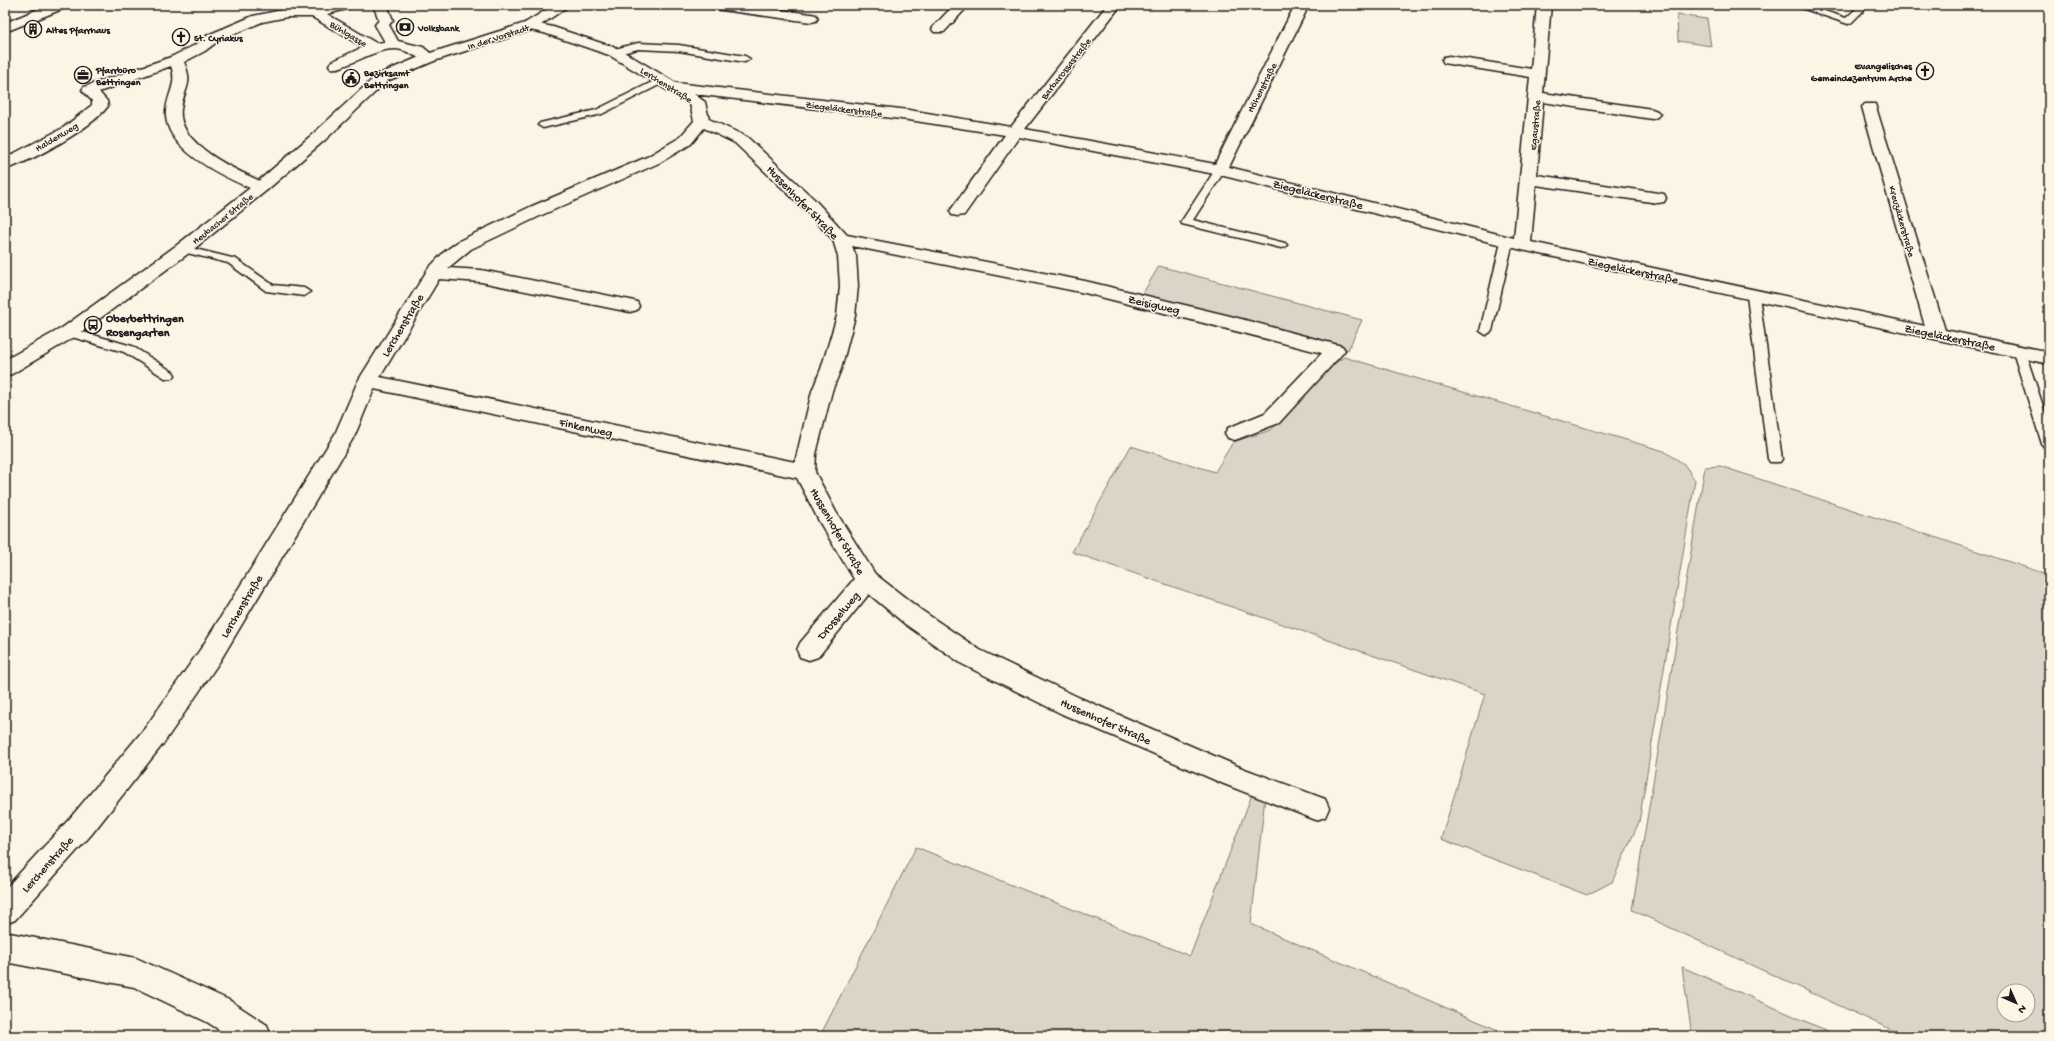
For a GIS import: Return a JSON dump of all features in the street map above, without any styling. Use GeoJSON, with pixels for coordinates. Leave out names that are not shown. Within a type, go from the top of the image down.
{"type":"FeatureCollection","features":[{"type":"Feature","properties":{"kind":"street"},"geometry":{"type":"LineString","coordinates":[[5,28],[60,5]]}},
{"type":"Feature","properties":{"kind":"street"},"geometry":{"type":"LineString","coordinates":[[261,187],[239,179],[212,164],[192,147],[177,129],[173,114],[182,77],[176,60],[200,48],[213,38],[258,19],[290,9],[315,13],[346,5]]}},
{"type":"Feature","properties":{"kind":"street"},"geometry":{"type":"LineString","coordinates":[[380,5],[386,20],[382,25],[393,44]]}},
{"type":"Feature","properties":{"kind":"street","name":"In der Vorstadt"},"geometry":{"type":"LineString","coordinates":[[429,58],[530,26],[563,5]]}},
{"type":"Feature","properties":{"kind":"street"},"geometry":{"type":"LineString","coordinates":[[714,5],[811,18]]}},
{"type":"Feature","properties":{"kind":"street"},"geometry":{"type":"LineString","coordinates":[[939,29],[962,5]]}},
{"type":"Feature","properties":{"kind":"street","name":"Barbarossastraße"},"geometry":{"type":"LineString","coordinates":[[1015,132],[1114,5]]}},
{"type":"Feature","properties":{"kind":"street","name":"Höhenstraße"},"geometry":{"type":"LineString","coordinates":[[1220,170],[1302,5]]}},
{"type":"Feature","properties":{"kind":"street","name":"Egaustraße"},"geometry":{"type":"LineString","coordinates":[[1515,244],[1528,179],[1544,5]]}},
{"type":"Feature","properties":{"kind":"street","name":"Bühlgasse"},"geometry":{"type":"LineString","coordinates":[[315,13],[374,48]]}},
{"type":"Feature","properties":{"kind":"street","name":"Lerchenstraße"},"geometry":{"type":"LineString","coordinates":[[5,910],[81,826],[154,736],[211,654],[345,435],[368,381],[434,273],[450,256],[465,245],[536,211],[653,160],[685,141],[702,120],[696,102],[614,52],[548,30],[530,26]]}},
{"type":"Feature","properties":{"kind":"street","name":"Bühlgasse"},"geometry":{"type":"LineString","coordinates":[[336,65],[354,55],[374,48],[393,44],[409,45],[422,51],[429,58]]}},
{"type":"Feature","properties":{"kind":"street","name":"Heubacher Straße"},"geometry":{"type":"LineString","coordinates":[[6,366],[69,332],[183,249],[261,187],[320,136],[382,78],[402,68],[429,58]]}},
{"type":"Feature","properties":{"kind":"street","name":"Haldenweg"},"geometry":{"type":"LineString","coordinates":[[5,164],[35,150],[91,116],[100,106],[95,96],[176,60]]}},
{"type":"Feature","properties":{"kind":"street"},"geometry":{"type":"LineString","coordinates":[[1449,60],[1538,74]]}},
{"type":"Feature","properties":{"kind":"street","name":"Ziegeläckerstraße"},"geometry":{"type":"LineString","coordinates":[[667,83],[909,115],[1015,132],[1220,170],[1515,244],[2049,358]]}},
{"type":"Feature","properties":{"kind":"street"},"geometry":{"type":"LineString","coordinates":[[1536,96],[1652,114]]}},
{"type":"Feature","properties":{"kind":"street","name":"Kreuzäckerstraße"},"geometry":{"type":"LineString","coordinates":[[1870,107],[1936,334]]}},
{"type":"Feature","properties":{"kind":"street","name":"Hussenhofer Straße"},"geometry":{"type":"LineString","coordinates":[[702,120],[741,140],[808,203],[841,239],[847,256],[849,286],[846,316],[831,369],[822,391],[806,454],[804,472],[828,517],[867,580],[913,617],[972,657],[1071,706],[1233,776],[1316,808]]}},
{"type":"Feature","properties":{"kind":"street"},"geometry":{"type":"LineString","coordinates":[[958,211],[1015,132]]}},
{"type":"Feature","properties":{"kind":"street"},"geometry":{"type":"LineString","coordinates":[[1528,179],[1658,198]]}},
{"type":"Feature","properties":{"kind":"street","name":"Zeisigweg"},"geometry":{"type":"LineString","coordinates":[[841,239],[1085,287],[1230,322],[1335,350],[1272,418],[1235,433]]}},
{"type":"Feature","properties":{"kind":"street"},"geometry":{"type":"LineString","coordinates":[[434,273],[481,276],[630,306]]}},
{"type":"Feature","properties":{"kind":"street","name":"Finkenweg"},"geometry":{"type":"LineString","coordinates":[[368,381],[804,472]]}},
{"type":"Feature","properties":{"kind":"street","name":"Drosselweg"},"geometry":{"type":"LineString","coordinates":[[809,650],[867,580]]}},
{"type":"Feature","properties":{"kind":"street"},"geometry":{"type":"LineString","coordinates":[[5,947],[136,973],[218,1011],[256,1036]]}},
{"type":"Feature","properties":{"kind":"lane"},"geometry":{"type":"LineString","coordinates":[[1797,5],[1848,21],[1865,5]]}},
{"type":"Feature","properties":{"kind":"lane"},"geometry":{"type":"LineString","coordinates":[[614,52],[638,46],[679,48],[745,59]]}},
{"type":"Feature","properties":{"kind":"lane"},"geometry":{"type":"LineString","coordinates":[[543,126],[600,112],[667,83]]}},
{"type":"Feature","properties":{"kind":"lane"},"geometry":{"type":"LineString","coordinates":[[1220,170],[1186,222],[1281,245]]}},
{"type":"Feature","properties":{"kind":"lane"},"geometry":{"type":"LineString","coordinates":[[1486,331],[1515,244]]}},
{"type":"Feature","properties":{"kind":"lane"},"geometry":{"type":"LineString","coordinates":[[183,249],[232,262],[270,288],[304,292]]}},
{"type":"Feature","properties":{"kind":"lane"},"geometry":{"type":"LineString","coordinates":[[1753,296],[1775,459]]}},
{"type":"Feature","properties":{"kind":"lane"},"geometry":{"type":"LineString","coordinates":[[69,332],[128,349],[169,375]]}},
{"type":"Feature","properties":{"kind":"lane"},"geometry":{"type":"LineString","coordinates":[[2019,352],[2049,444]]}},
{"type":"Feature","properties":{"kind":"shaded area"},"geometry":{"type":"Polygon","coordinates":[[[1677,15],[1707,19],[1711,46],[1678,41],[1677,15]]]}},
{"type":"Feature","properties":{"kind":"shaded area"},"geometry":{"type":"Polygon","coordinates":[[[1159,266],[1362,320],[1348,350],[1140,298],[1159,266]]]}},
{"type":"Feature","properties":{"kind":"shaded area"},"geometry":{"type":"Polygon","coordinates":[[[1344,357],[1664,451],[1684,464],[1695,480],[1639,822],[1612,882],[1587,895],[1441,839],[1485,694],[1072,552],[1131,446],[1215,472],[1233,442],[1271,430],[1329,367],[1344,357]]]}},
{"type":"Feature","properties":{"kind":"shaded area"},"geometry":{"type":"Polygon","coordinates":[[[1720,466],[2049,575],[2049,1036],[1905,1036],[1632,910],[1705,467],[1720,466]]]}},
{"type":"Feature","properties":{"kind":"shaded area"},"geometry":{"type":"Polygon","coordinates":[[[1253,792],[1265,797],[1251,924],[1512,1036],[820,1036],[916,847],[1190,956],[1253,792]]]}},
{"type":"Feature","properties":{"kind":"shaded area"},"geometry":{"type":"Polygon","coordinates":[[[1682,967],[1839,1036],[1692,1036],[1682,967]]]}},
{"type":"Feature","properties":{"kind":"place","name":"Volksbank"},"geometry":{"type":"Point","coordinates":[405,27]}},
{"type":"Feature","properties":{"kind":"place","name":"Altes Pfarrhaus"},"geometry":{"type":"Point","coordinates":[33,29]}},
{"type":"Feature","properties":{"kind":"place","name":"St. Cyriakus"},"geometry":{"type":"Point","coordinates":[181,37]}},
{"type":"Feature","properties":{"kind":"place","name":"Evangelisches Gemeindezentrum Arche"},"geometry":{"type":"Point","coordinates":[1925,71]}},
{"type":"Feature","properties":{"kind":"place","name":"Pfarrbüro Bettringen"},"geometry":{"type":"Point","coordinates":[83,75]}},
{"type":"Feature","properties":{"kind":"place","name":"Bezirksamt Bettringen"},"geometry":{"type":"Point","coordinates":[351,78]}},
{"type":"Feature","properties":{"kind":"place","name":"Oberbettringen Rosengarten"},"geometry":{"type":"Point","coordinates":[93,325]}}]}
